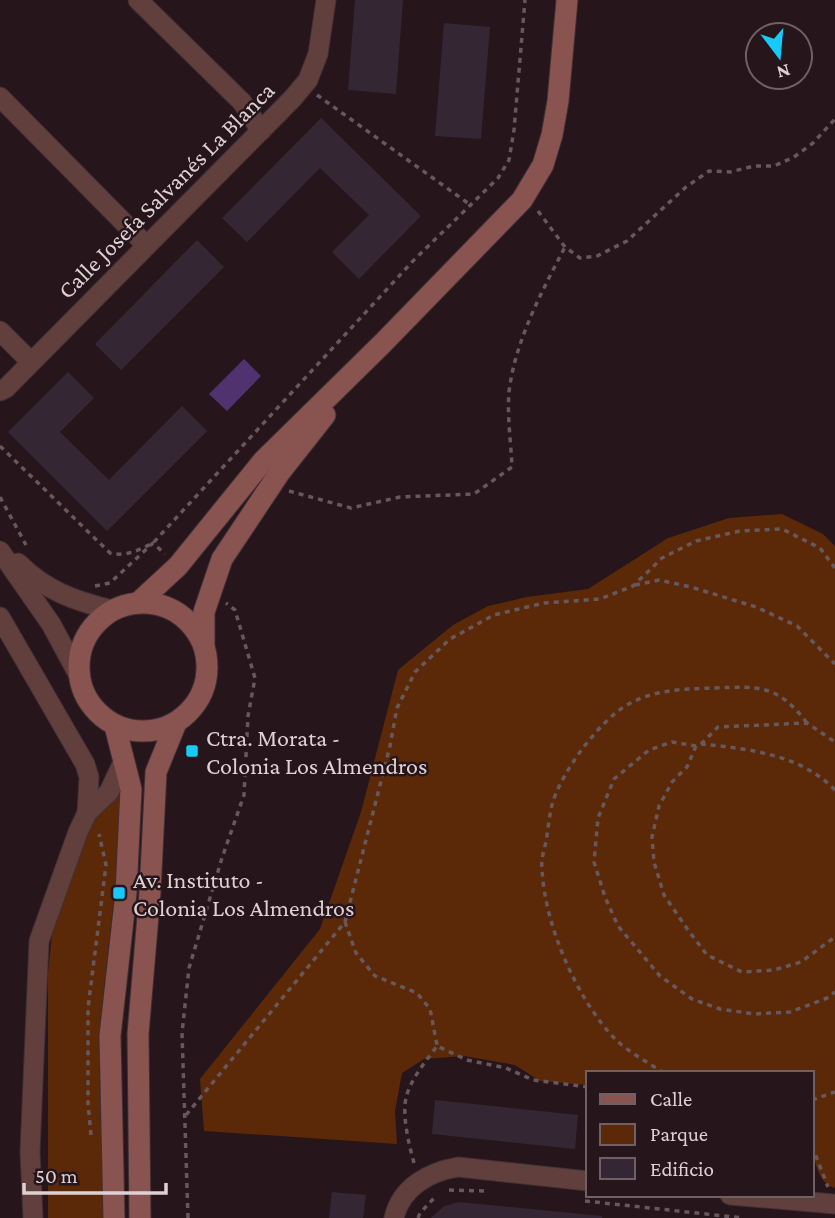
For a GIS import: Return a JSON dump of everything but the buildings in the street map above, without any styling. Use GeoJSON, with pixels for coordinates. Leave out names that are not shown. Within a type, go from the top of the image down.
{"type":"FeatureCollection","features":[{"type":"Feature","properties":{"kind":"main road"},"geometry":{"type":"LineString","coordinates":[[138,603],[178,566],[263,461],[522,200],[543,165],[552,135],[558,101],[567,0]]}},
{"type":"Feature","properties":{"kind":"main road"},"geometry":{"type":"LineString","coordinates":[[204,646],[195,628],[176,612],[156,604],[138,603],[112,610],[93,626],[81,648],[78,674],[85,696],[97,713],[115,726],[131,731],[164,729],[191,711],[202,693],[207,673],[204,612],[222,559],[280,472],[383,343]]}},
{"type":"Feature","properties":{"kind":"main road"},"geometry":{"type":"LineString","coordinates":[[141,1218],[138,1034],[150,892],[156,772],[176,723]]}},
{"type":"Feature","properties":{"kind":"main road"},"geometry":{"type":"LineString","coordinates":[[114,1218],[110,1036],[126,893],[131,789],[115,726]]}},
{"type":"Feature","properties":{"kind":"street"},"geometry":{"type":"LineString","coordinates":[[138,0],[242,102],[261,131]]}},
{"type":"Feature","properties":{"kind":"street","name":"Calle Josefa Salvanés La Blanca"},"geometry":{"type":"LineString","coordinates":[[0,391],[6,388],[261,131],[308,80],[318,54],[326,0]]}},
{"type":"Feature","properties":{"kind":"street"},"geometry":{"type":"LineString","coordinates":[[0,97],[146,244]]}},
{"type":"Feature","properties":{"kind":"street"},"geometry":{"type":"LineString","coordinates":[[0,331],[30,361]]}},
{"type":"Feature","properties":{"kind":"street"},"geometry":{"type":"LineString","coordinates":[[0,549],[32,577],[71,600],[112,610]]}},
{"type":"Feature","properties":{"kind":"street"},"geometry":{"type":"LineString","coordinates":[[0,549],[51,624],[78,674]]}},
{"type":"Feature","properties":{"kind":"street"},"geometry":{"type":"LineString","coordinates":[[0,617],[85,764],[89,777],[88,813]]}},
{"type":"Feature","properties":{"kind":"street"},"geometry":{"type":"LineString","coordinates":[[33,1218],[30,1152],[39,941],[78,832],[88,813],[109,792],[124,760]]}},
{"type":"Feature","properties":{"kind":"street"},"geometry":{"type":"LineString","coordinates":[[394,1218],[404,1195],[420,1181],[438,1171],[458,1167],[586,1181]]}},
{"type":"Feature","properties":{"kind":"street"},"geometry":{"type":"LineString","coordinates":[[753,1197],[833,1204]]}},
{"type":"Feature","properties":{"kind":"path"},"geometry":{"type":"LineString","coordinates":[[0,446],[110,553],[118,555],[135,552],[153,543],[412,262],[498,178],[509,160],[525,0]]}},
{"type":"Feature","properties":{"kind":"path"},"geometry":{"type":"LineString","coordinates":[[303,85],[472,206]]}},
{"type":"Feature","properties":{"kind":"path"},"geometry":{"type":"LineString","coordinates":[[522,200],[541,212],[565,247],[580,258],[597,256],[627,242],[686,187],[709,171],[730,172],[754,166],[774,166],[794,157],[813,143],[835,119]]}},
{"type":"Feature","properties":{"kind":"path"},"geometry":{"type":"LineString","coordinates":[[283,502],[290,490],[351,508],[400,497],[474,494],[512,467],[509,393],[517,356],[565,247]]}},
{"type":"Feature","properties":{"kind":"path"},"geometry":{"type":"LineString","coordinates":[[633,586],[662,558],[696,541],[740,530],[782,529],[820,548],[835,568]]}},
{"type":"Feature","properties":{"kind":"path"},"geometry":{"type":"LineString","coordinates":[[184,1117],[345,922],[390,746],[397,708],[415,672],[450,639],[495,615],[544,603],[600,599],[633,586],[659,580],[756,607],[797,626],[835,664]]}},
{"type":"Feature","properties":{"kind":"path"},"geometry":{"type":"LineString","coordinates":[[661,1071],[617,1041],[590,1006],[570,970],[550,916],[542,866],[552,803],[574,762],[594,733],[627,705],[662,691],[744,687],[768,689],[792,703],[807,723],[835,742]]}},
{"type":"Feature","properties":{"kind":"path"},"geometry":{"type":"LineString","coordinates":[[807,723],[718,727],[696,746],[672,742],[649,750],[614,779],[598,818],[594,862],[618,926],[660,976],[692,999],[720,1009],[754,1014],[790,1012],[827,998],[835,992]]}},
{"type":"Feature","properties":{"kind":"path"},"geometry":{"type":"LineString","coordinates":[[701,744],[777,755],[822,777],[835,790]]}},
{"type":"Feature","properties":{"kind":"path"},"geometry":{"type":"LineString","coordinates":[[696,746],[687,767],[672,782],[659,806],[652,837],[654,862],[664,895],[688,930],[707,954],[742,971],[774,970],[801,962],[835,937]]}},
{"type":"Feature","properties":{"kind":"path"},"geometry":{"type":"LineString","coordinates":[[345,922],[356,953],[375,976],[417,993],[430,1009],[437,1046],[419,1072],[406,1098],[408,1140],[420,1181]]}},
{"type":"Feature","properties":{"kind":"path"},"geometry":{"type":"LineString","coordinates":[[437,1046],[467,1060],[506,1068],[533,1080],[586,1087]]}},
{"type":"Feature","properties":{"kind":"path"},"geometry":{"type":"LineString","coordinates":[[814,1099],[835,1092]]}},
{"type":"Feature","properties":{"kind":"path"},"geometry":{"type":"LineString","coordinates":[[814,1151],[833,1204]]}},
{"type":"Feature","properties":{"kind":"path"},"geometry":{"type":"LineString","coordinates":[[418,1218],[430,1200],[440,1193],[461,1189],[490,1191]]}},
{"type":"Feature","properties":{"kind":"path"},"geometry":{"type":"LineString","coordinates":[[579,1201],[743,1218]]}},
{"type":"Feature","properties":{"kind":"green space"},"geometry":{"type":"Polygon","coordinates":[[[782,514],[823,534],[835,546],[835,1188],[825,1182],[814,1155],[814,1071],[586,1071],[586,1085],[540,1081],[515,1065],[464,1056],[424,1059],[402,1073],[395,1111],[397,1144],[204,1131],[200,1079],[320,929],[361,812],[398,670],[453,625],[488,606],[527,597],[588,589],[668,538],[729,518],[782,514]]]}},
{"type":"Feature","properties":{"kind":"green space"},"geometry":{"type":"Polygon","coordinates":[[[122,786],[115,888],[100,1024],[104,1218],[48,1218],[48,973],[52,934],[60,902],[91,823],[107,808],[122,786]]]}},
{"type":"Feature","properties":{"kind":"shaded area"},"geometry":{"type":"Polygon","coordinates":[[[244,359],[261,376],[227,411],[209,394],[244,359]]]}},
{"type":"Feature","properties":{"kind":"place","name":"Ctra. Morata - Colonia Los Almendros"},"geometry":{"type":"Point","coordinates":[192,751]}},
{"type":"Feature","properties":{"kind":"place","name":"Av. Instituto - Colonia Los Almendros"},"geometry":{"type":"Point","coordinates":[119,893]}}]}
